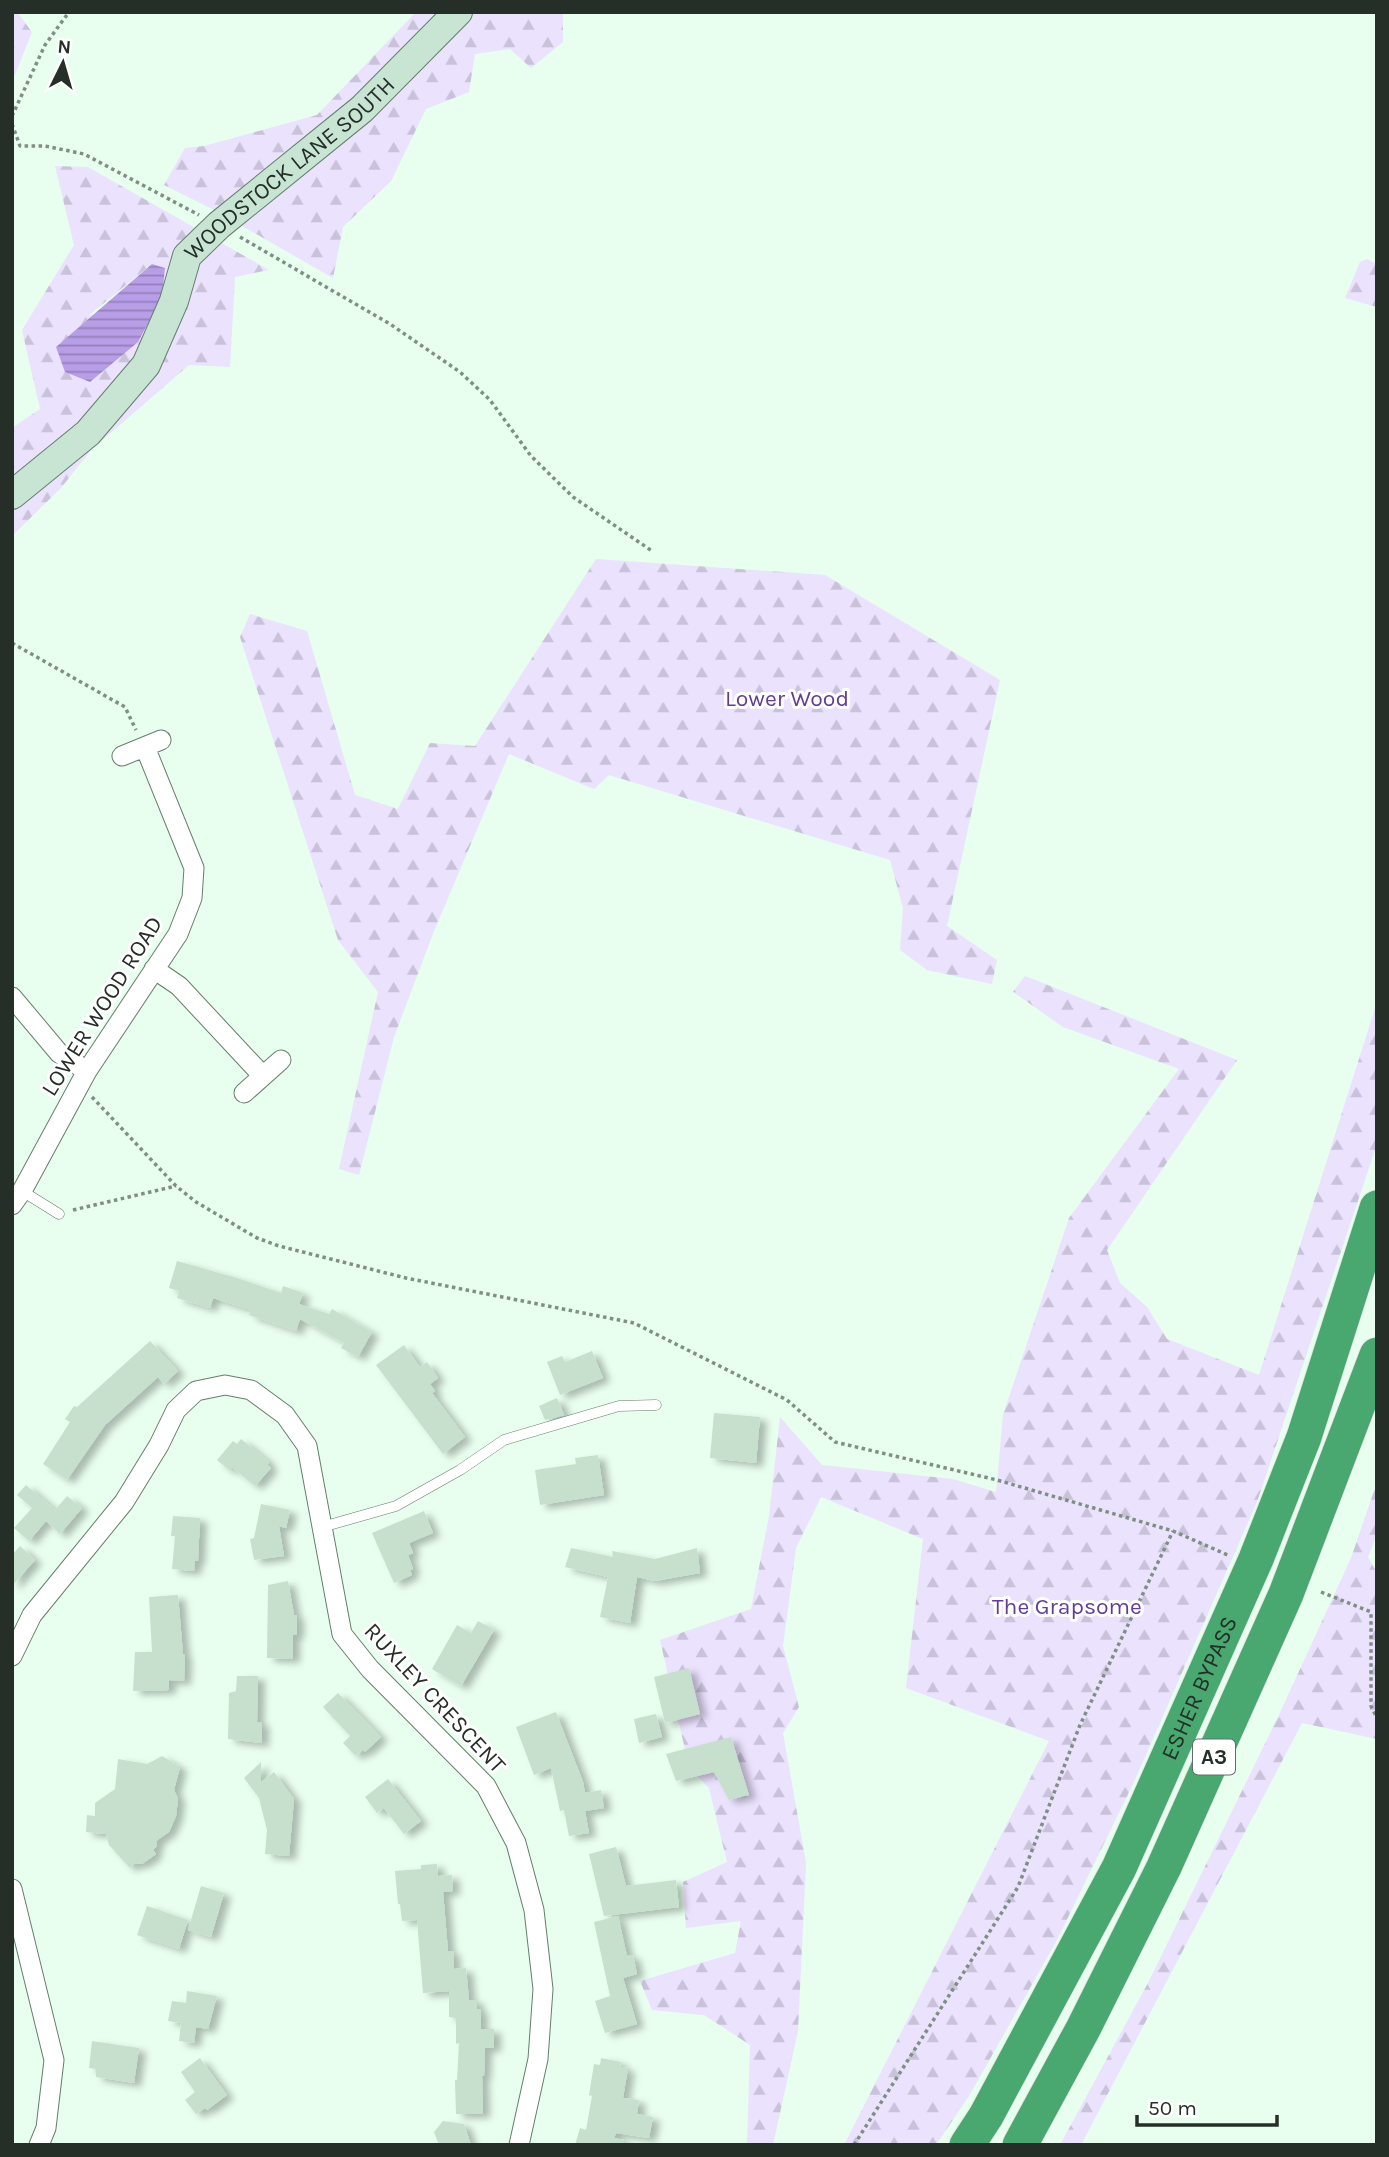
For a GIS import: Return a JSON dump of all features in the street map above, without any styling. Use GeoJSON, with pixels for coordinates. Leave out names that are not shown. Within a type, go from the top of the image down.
{"type":"FeatureCollection","features":[{"type":"Feature","properties":{"kind":"highway","name":"ESHER BYPASS"},"geometry":{"type":"LineString","coordinates":[[967,2145],[986,2116],[1119,1868],[1250,1571],[1304,1437],[1377,1208]]}},
{"type":"Feature","properties":{"kind":"highway","name":"ESHER BYPASS"},"geometry":{"type":"LineString","coordinates":[[1020,2145],[1083,2029],[1164,1867],[1286,1594],[1377,1355]]}},
{"type":"Feature","properties":{"kind":"street","name":"WOODSTOCK LANE SOUTH"},"geometry":{"type":"LineString","coordinates":[[12,495],[88,433],[146,365],[174,301],[187,256],[219,225],[362,109],[458,12]]}},
{"type":"Feature","properties":{"kind":"street"},"geometry":{"type":"LineString","coordinates":[[122,756],[153,744]]}},
{"type":"Feature","properties":{"kind":"street","name":"LOWER WOOD ROAD"},"geometry":{"type":"LineString","coordinates":[[17,1198],[84,1078],[178,934],[186,914],[195,882],[194,868],[153,744]]}},
{"type":"Feature","properties":{"kind":"street"},"geometry":{"type":"LineString","coordinates":[[154,969],[179,986],[262,1075]]}},
{"type":"Feature","properties":{"kind":"street"},"geometry":{"type":"LineString","coordinates":[[12,997],[84,1078]]}},
{"type":"Feature","properties":{"kind":"street"},"geometry":{"type":"LineString","coordinates":[[244,1093],[281,1060]]}},
{"type":"Feature","properties":{"kind":"street","name":"RUXLEY CRESCENT"},"geometry":{"type":"LineString","coordinates":[[12,1656],[32,1615],[124,1502],[159,1445],[176,1410],[196,1391],[225,1385],[251,1390],[285,1415],[307,1446],[342,1634],[370,1669],[486,1786],[516,1843],[534,1910],[543,1989],[538,2059],[519,2145]]}},
{"type":"Feature","properties":{"kind":"street"},"geometry":{"type":"LineString","coordinates":[[12,1889],[54,2060],[46,2128],[39,2145]]}},
{"type":"Feature","properties":{"kind":"lane"},"geometry":{"type":"LineString","coordinates":[[17,1198],[59,1214]]}},
{"type":"Feature","properties":{"kind":"lane"},"geometry":{"type":"LineString","coordinates":[[322,1527],[396,1506],[460,1471],[504,1440],[619,1406],[656,1405]]}},
{"type":"Feature","properties":{"kind":"path"},"geometry":{"type":"LineString","coordinates":[[12,116],[45,45],[69,12]]}},
{"type":"Feature","properties":{"kind":"path"},"geometry":{"type":"LineString","coordinates":[[12,124],[20,146],[45,146],[84,154],[219,225],[390,324],[460,372],[489,400],[531,456],[573,496],[652,551]]}},
{"type":"Feature","properties":{"kind":"path"},"geometry":{"type":"LineString","coordinates":[[12,643],[125,707],[153,744]]}},
{"type":"Feature","properties":{"kind":"path"},"geometry":{"type":"LineString","coordinates":[[84,1078],[176,1186],[196,1202],[257,1238],[407,1278],[634,1323],[787,1400],[835,1442],[997,1480],[1173,1531],[1230,1556]]}},
{"type":"Feature","properties":{"kind":"path"},"geometry":{"type":"LineString","coordinates":[[59,1214],[176,1186]]}},
{"type":"Feature","properties":{"kind":"path"},"geometry":{"type":"LineString","coordinates":[[854,2145],[1018,1887],[1080,1726],[1173,1531]]}},
{"type":"Feature","properties":{"kind":"path"},"geometry":{"type":"LineString","coordinates":[[1321,1592],[1371,1612],[1371,1706],[1377,1718]]}},
{"type":"Feature","properties":{"kind":"green space"},"geometry":{"type":"Polygon","coordinates":[[[12,12],[17,12],[32,32],[12,82],[12,12]]]}},
{"type":"Feature","properties":{"kind":"green space"},"geometry":{"type":"Polygon","coordinates":[[[416,12],[563,12],[563,42],[531,68],[510,49],[475,54],[469,92],[426,109],[391,181],[343,227],[333,278],[216,211],[164,185],[185,148],[204,146],[317,115],[416,12]]]}},
{"type":"Feature","properties":{"kind":"green space"},"geometry":{"type":"Polygon","coordinates":[[[55,166],[88,167],[269,270],[235,277],[230,367],[189,365],[91,450],[61,488],[12,536],[12,428],[40,409],[22,330],[74,245],[55,166]],[[152,264],[88,316],[162,297],[165,268],[152,264]]]}},
{"type":"Feature","properties":{"kind":"green space"},"geometry":{"type":"Polygon","coordinates":[[[1367,259],[1377,264],[1377,307],[1345,298],[1360,262],[1367,259]]]}},
{"type":"Feature","properties":{"kind":"green space","name":"Lower Wood"},"geometry":{"type":"Polygon","coordinates":[[[596,559],[825,575],[1000,680],[947,926],[997,960],[992,984],[927,970],[900,950],[903,908],[890,860],[609,775],[594,789],[509,754],[434,931],[394,1037],[359,1175],[339,1169],[378,992],[338,940],[240,637],[250,614],[307,631],[355,795],[398,809],[430,743],[475,746],[596,559]]]}},
{"type":"Feature","properties":{"kind":"green space","name":"The Grapsome"},"geometry":{"type":"Polygon","coordinates":[[[1025,976],[1237,1060],[1107,1250],[1120,1283],[1147,1307],[1167,1339],[1259,1375],[1377,1002],[1377,1144],[1257,1502],[1134,1782],[1056,1942],[969,2096],[936,2145],[844,2145],[1049,1741],[906,1688],[923,1539],[821,1497],[796,1548],[783,1646],[799,1707],[783,1733],[806,1863],[798,2031],[773,2145],[747,2145],[750,2045],[704,2015],[652,2010],[640,1981],[735,1953],[741,1921],[686,1928],[683,1882],[727,1862],[709,1788],[689,1767],[660,1640],[751,1609],[769,1516],[780,1417],[822,1465],[953,1479],[996,1492],[1003,1415],[1069,1218],[1179,1069],[1063,1027],[1013,992],[1025,976]]]}},
{"type":"Feature","properties":{"kind":"green space"},"geometry":{"type":"Polygon","coordinates":[[[1377,1482],[1377,1534],[1368,1557],[1377,1573],[1377,1739],[1302,1723],[1081,2145],[1060,2145],[1149,1981],[1278,1717],[1351,1558],[1377,1482]]]}},
{"type":"Feature","properties":{"kind":"shaded area"},"geometry":{"type":"Polygon","coordinates":[[[152,264],[165,268],[162,297],[138,342],[90,382],[65,372],[56,347],[152,264]]]}},
{"type":"Feature","properties":{"kind":"building"},"geometry":{"type":"Polygon","coordinates":[[[177,1261],[281,1293],[283,1286],[303,1293],[299,1304],[329,1314],[332,1309],[372,1332],[358,1357],[341,1348],[344,1343],[300,1319],[296,1331],[249,1315],[251,1310],[213,1298],[210,1308],[177,1298],[179,1291],[169,1288],[177,1261]]]}},
{"type":"Feature","properties":{"kind":"building"},"geometry":{"type":"Polygon","coordinates":[[[150,1341],[178,1371],[164,1384],[158,1377],[105,1425],[67,1480],[43,1464],[70,1422],[65,1419],[74,1406],[77,1407],[150,1341]]]}},
{"type":"Feature","properties":{"kind":"building"},"geometry":{"type":"Polygon","coordinates":[[[404,1345],[420,1367],[427,1362],[438,1378],[430,1384],[435,1391],[432,1393],[465,1437],[443,1454],[376,1365],[404,1345]]]}},
{"type":"Feature","properties":{"kind":"building"},"geometry":{"type":"Polygon","coordinates":[[[592,1351],[603,1378],[560,1395],[547,1362],[562,1356],[565,1362],[592,1351]]]}},
{"type":"Feature","properties":{"kind":"building"},"geometry":{"type":"Polygon","coordinates":[[[557,1398],[564,1415],[545,1420],[539,1406],[557,1398]]]}},
{"type":"Feature","properties":{"kind":"building"},"geometry":{"type":"Polygon","coordinates":[[[714,1413],[760,1417],[756,1463],[710,1458],[714,1413]]]}},
{"type":"Feature","properties":{"kind":"building"},"geometry":{"type":"Polygon","coordinates":[[[241,1439],[269,1462],[267,1465],[271,1468],[255,1486],[232,1467],[229,1470],[217,1460],[233,1441],[237,1444],[241,1439]]]}},
{"type":"Feature","properties":{"kind":"building"},"geometry":{"type":"Polygon","coordinates":[[[598,1455],[604,1495],[540,1505],[535,1470],[576,1464],[575,1458],[598,1455]]]}},
{"type":"Feature","properties":{"kind":"building"},"geometry":{"type":"Polygon","coordinates":[[[26,1485],[55,1510],[67,1496],[82,1508],[60,1534],[46,1521],[29,1541],[14,1528],[32,1508],[17,1495],[26,1485]]]}},
{"type":"Feature","properties":{"kind":"building"},"geometry":{"type":"Polygon","coordinates":[[[261,1504],[290,1510],[286,1528],[279,1526],[284,1556],[254,1560],[250,1539],[254,1538],[261,1504]]]}},
{"type":"Feature","properties":{"kind":"building"},"geometry":{"type":"Polygon","coordinates":[[[424,1511],[433,1533],[409,1543],[413,1553],[408,1555],[413,1569],[410,1570],[412,1575],[394,1583],[372,1533],[424,1511]]]}},
{"type":"Feature","properties":{"kind":"building"},"geometry":{"type":"Polygon","coordinates":[[[173,1516],[200,1518],[198,1561],[195,1561],[194,1571],[172,1569],[175,1536],[171,1536],[173,1516]]]}},
{"type":"Feature","properties":{"kind":"building"},"geometry":{"type":"Polygon","coordinates":[[[20,1546],[35,1560],[12,1586],[12,1555],[20,1546]]]}},
{"type":"Feature","properties":{"kind":"building"},"geometry":{"type":"Polygon","coordinates":[[[571,1548],[613,1557],[612,1551],[655,1559],[697,1548],[700,1573],[655,1581],[637,1577],[630,1623],[600,1617],[608,1577],[565,1567],[571,1548]]]}},
{"type":"Feature","properties":{"kind":"building"},"geometry":{"type":"Polygon","coordinates":[[[288,1581],[294,1615],[297,1615],[297,1635],[293,1635],[293,1659],[267,1658],[268,1585],[288,1581]]]}},
{"type":"Feature","properties":{"kind":"building"},"geometry":{"type":"Polygon","coordinates":[[[178,1595],[185,1654],[184,1681],[169,1680],[169,1690],[133,1691],[135,1652],[152,1652],[149,1597],[178,1595]]]}},
{"type":"Feature","properties":{"kind":"building"},"geometry":{"type":"Polygon","coordinates":[[[478,1621],[494,1630],[461,1686],[432,1669],[457,1625],[471,1633],[478,1621]]]}},
{"type":"Feature","properties":{"kind":"building"},"geometry":{"type":"Polygon","coordinates":[[[689,1668],[700,1714],[665,1723],[654,1677],[689,1668]]]}},
{"type":"Feature","properties":{"kind":"building"},"geometry":{"type":"Polygon","coordinates":[[[237,1676],[258,1676],[257,1722],[262,1722],[262,1743],[228,1739],[229,1693],[236,1691],[237,1676]]]}},
{"type":"Feature","properties":{"kind":"building"},"geometry":{"type":"Polygon","coordinates":[[[338,1693],[381,1737],[365,1752],[363,1750],[356,1756],[343,1743],[350,1736],[323,1707],[338,1693]]]}},
{"type":"Feature","properties":{"kind":"building"},"geometry":{"type":"Polygon","coordinates":[[[556,1712],[585,1793],[601,1790],[604,1808],[585,1811],[589,1833],[569,1836],[564,1810],[560,1811],[551,1768],[534,1775],[516,1727],[556,1712]]]}},
{"type":"Feature","properties":{"kind":"building"},"geometry":{"type":"Polygon","coordinates":[[[656,1714],[662,1737],[639,1743],[634,1719],[656,1714]]]}},
{"type":"Feature","properties":{"kind":"building"},"geometry":{"type":"Polygon","coordinates":[[[731,1737],[749,1795],[729,1800],[714,1772],[676,1781],[666,1754],[731,1737]]]}},
{"type":"Feature","properties":{"kind":"building"},"geometry":{"type":"Polygon","coordinates":[[[162,1756],[180,1767],[174,1790],[178,1799],[176,1816],[169,1832],[156,1841],[157,1846],[153,1850],[156,1854],[142,1864],[134,1864],[130,1868],[109,1845],[106,1834],[86,1832],[87,1815],[95,1816],[95,1803],[115,1789],[118,1759],[147,1764],[162,1756]]]}},
{"type":"Feature","properties":{"kind":"building"},"geometry":{"type":"Polygon","coordinates":[[[261,1762],[261,1782],[274,1772],[294,1799],[289,1856],[265,1854],[267,1830],[259,1798],[244,1778],[261,1762]]]}},
{"type":"Feature","properties":{"kind":"building"},"geometry":{"type":"Polygon","coordinates":[[[388,1779],[421,1821],[404,1834],[384,1808],[377,1813],[365,1797],[388,1779]]]}},
{"type":"Feature","properties":{"kind":"building"},"geometry":{"type":"Polygon","coordinates":[[[616,1847],[626,1886],[676,1880],[679,1907],[604,1916],[589,1854],[616,1847]]]}},
{"type":"Feature","properties":{"kind":"building"},"geometry":{"type":"Polygon","coordinates":[[[437,1864],[438,1876],[452,1875],[453,1891],[443,1892],[448,1951],[453,1951],[454,1969],[466,1968],[469,2000],[477,2000],[477,2009],[481,2009],[481,2029],[494,2029],[494,2048],[485,2048],[482,2076],[483,2114],[456,2114],[455,2080],[459,2043],[456,2044],[456,2018],[449,2017],[449,1991],[423,1993],[417,1920],[402,1921],[398,1904],[395,1871],[421,1869],[421,1865],[437,1864]]]}},
{"type":"Feature","properties":{"kind":"building"},"geometry":{"type":"Polygon","coordinates":[[[201,1886],[224,1893],[211,1937],[188,1930],[201,1886]]]}},
{"type":"Feature","properties":{"kind":"building"},"geometry":{"type":"Polygon","coordinates":[[[147,1906],[188,1920],[179,1949],[137,1935],[147,1906]]]}},
{"type":"Feature","properties":{"kind":"building"},"geometry":{"type":"Polygon","coordinates":[[[618,1916],[627,1956],[633,1955],[637,1974],[623,1978],[637,2024],[605,2033],[595,2001],[610,1996],[594,1922],[618,1916]]]}},
{"type":"Feature","properties":{"kind":"building"},"geometry":{"type":"Polygon","coordinates":[[[187,1991],[217,1996],[208,2029],[196,2027],[194,2043],[179,2041],[181,2023],[168,2021],[172,2001],[186,2003],[187,1991]]]}},
{"type":"Feature","properties":{"kind":"building"},"geometry":{"type":"Polygon","coordinates":[[[92,2041],[139,2048],[134,2083],[96,2077],[96,2069],[89,2068],[92,2041]]]}},
{"type":"Feature","properties":{"kind":"building"},"geometry":{"type":"Polygon","coordinates":[[[200,2058],[227,2095],[207,2110],[205,2108],[196,2114],[185,2100],[195,2092],[181,2072],[200,2058]]]}},
{"type":"Feature","properties":{"kind":"building"},"geometry":{"type":"Polygon","coordinates":[[[601,2058],[621,2062],[620,2067],[628,2068],[623,2098],[639,2100],[637,2114],[653,2117],[649,2138],[616,2133],[614,2138],[624,2140],[624,2145],[575,2145],[580,2128],[586,2130],[594,2064],[600,2065],[601,2058]]]}},
{"type":"Feature","properties":{"kind":"building"},"geometry":{"type":"Polygon","coordinates":[[[443,2121],[464,2124],[471,2145],[439,2145],[434,2132],[443,2121]]]}}]}
